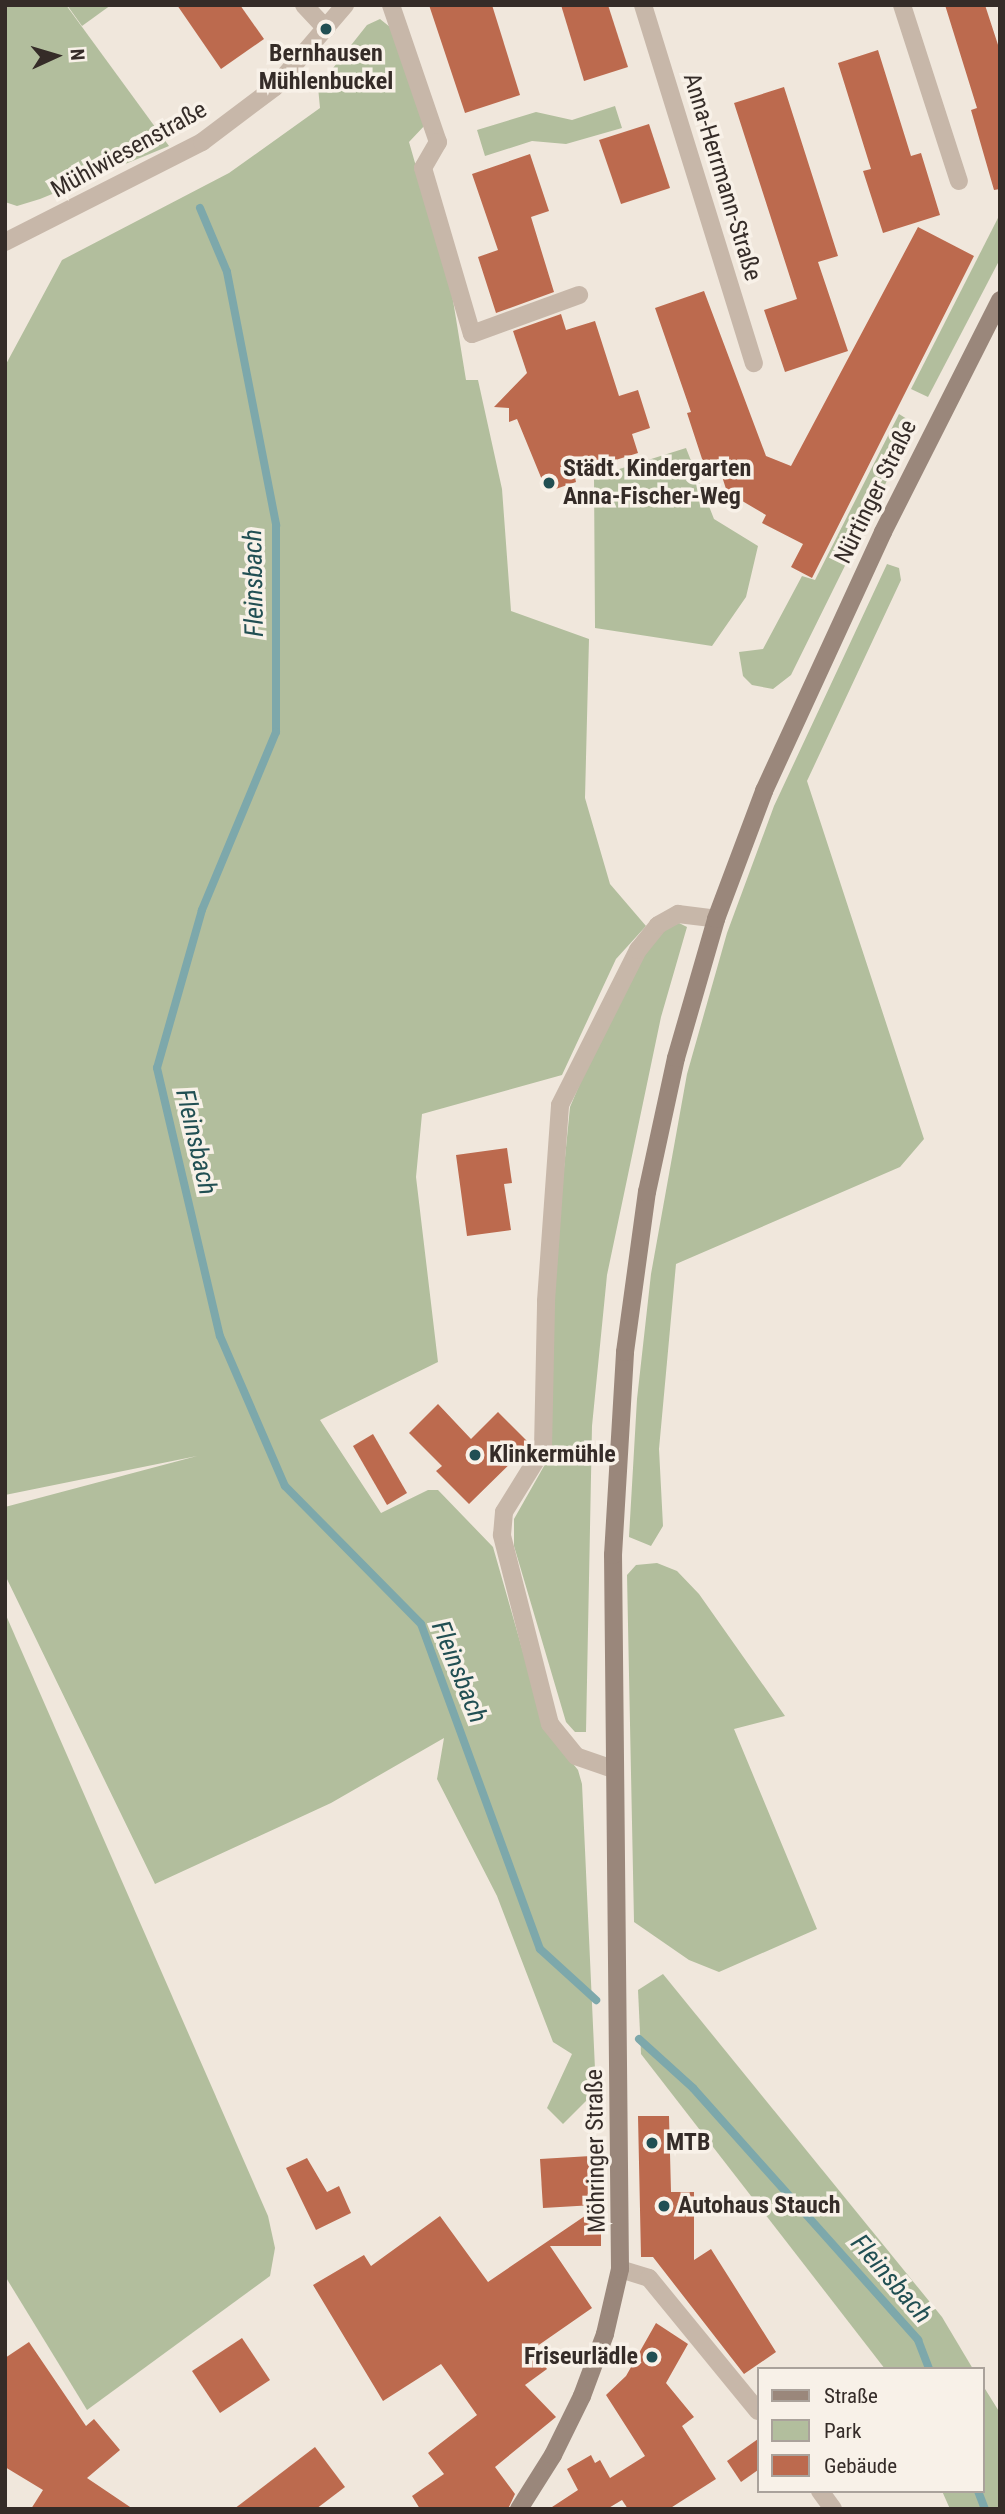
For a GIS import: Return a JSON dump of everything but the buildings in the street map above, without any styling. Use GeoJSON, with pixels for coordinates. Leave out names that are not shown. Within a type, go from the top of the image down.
{"type":"FeatureCollection","features":[{"type":"Feature","properties":{"kind":"main road","name":"Nürtinger Straße"},"geometry":{"type":"LineString","coordinates":[[716,919],[800,708],[1000,300]]}},
{"type":"Feature","properties":{"kind":"main road","name":"Möhringer Straße"},"geometry":{"type":"LineString","coordinates":[[519,2509],[553,2455],[582,2396],[605,2334],[620,2269],[612,1769],[613,1555],[625,1352],[649,1179],[676,1058],[716,919]]}},
{"type":"Feature","properties":{"kind":"street"},"geometry":{"type":"LineString","coordinates":[[303,5],[326,29]]}},
{"type":"Feature","properties":{"kind":"street","name":"Mühlwiesenstraße"},"geometry":{"type":"LineString","coordinates":[[5,242],[202,142],[275,87],[345,5]]}},
{"type":"Feature","properties":{"kind":"street"},"geometry":{"type":"LineString","coordinates":[[391,5],[439,142],[423,167],[472,334],[579,295]]}},
{"type":"Feature","properties":{"kind":"street","name":"Anna-Herrmann-Straße"},"geometry":{"type":"LineString","coordinates":[[643,5],[754,363]]}},
{"type":"Feature","properties":{"kind":"street"},"geometry":{"type":"LineString","coordinates":[[902,5],[959,181]]}},
{"type":"Feature","properties":{"kind":"street"},"geometry":{"type":"LineString","coordinates":[[612,1769],[576,1756],[550,1724],[502,1535],[504,1512],[543,1449],[546,1301],[560,1105],[638,950],[658,925],[678,914],[716,919]]}},
{"type":"Feature","properties":{"kind":"street"},"geometry":{"type":"LineString","coordinates":[[620,2269],[649,2278],[757,2410]]}},
{"type":"Feature","properties":{"kind":"street"},"geometry":{"type":"LineString","coordinates":[[821,2493],[833,2509]]}},
{"type":"Feature","properties":{"kind":"green space"},"geometry":{"type":"Polygon","coordinates":[[[5,5],[66,5],[169,146],[40,199],[17,206],[5,202],[5,5]]]}},
{"type":"Feature","properties":{"kind":"green space"},"geometry":{"type":"Polygon","coordinates":[[[67,5],[111,5],[82,26],[67,5]]]}},
{"type":"Feature","properties":{"kind":"green space"},"geometry":{"type":"Polygon","coordinates":[[[380,19],[395,31],[426,124],[409,142],[451,288],[466,380],[478,380],[502,489],[511,611],[589,639],[585,798],[610,884],[646,926],[616,959],[562,1075],[422,1114],[416,1177],[438,1362],[320,1420],[381,1513],[428,1490],[438,1490],[493,1547],[545,1729],[578,1770],[582,1784],[596,2091],[563,2124],[547,2108],[572,2054],[553,2042],[497,1896],[437,1779],[444,1738],[331,1803],[155,1884],[5,1575],[5,1507],[197,1456],[5,1495],[5,366],[62,260],[229,173],[320,108],[318,87],[367,25],[380,19]]]}},
{"type":"Feature","properties":{"kind":"green space"},"geometry":{"type":"Polygon","coordinates":[[[615,106],[622,128],[566,144],[532,141],[485,156],[477,130],[536,112],[572,120],[615,106]]]}},
{"type":"Feature","properties":{"kind":"green space"},"geometry":{"type":"Polygon","coordinates":[[[1000,214],[1000,259],[928,397],[911,389],[1000,214]]]}},
{"type":"Feature","properties":{"kind":"green space"},"geometry":{"type":"Polygon","coordinates":[[[899,414],[915,424],[791,675],[773,689],[752,685],[743,676],[739,652],[763,649],[802,576],[815,580],[899,414]]]}},
{"type":"Feature","properties":{"kind":"green space"},"geometry":{"type":"Polygon","coordinates":[[[686,448],[714,519],[758,546],[746,597],[712,646],[595,628],[594,477],[686,448]]]}},
{"type":"Feature","properties":{"kind":"green space"},"geometry":{"type":"Polygon","coordinates":[[[887,564],[899,568],[901,580],[807,781],[924,1139],[900,1167],[676,1264],[659,1449],[663,1526],[651,1546],[629,1537],[637,1399],[651,1274],[687,1074],[727,933],[774,806],[887,564]]]}},
{"type":"Feature","properties":{"kind":"green space"},"geometry":{"type":"Polygon","coordinates":[[[679,923],[687,927],[661,1017],[607,1275],[592,1426],[586,1732],[575,1732],[566,1722],[514,1546],[514,1519],[548,1459],[552,1290],[570,1107],[625,978],[665,929],[679,923]]]}},
{"type":"Feature","properties":{"kind":"green space"},"geometry":{"type":"Polygon","coordinates":[[[657,1563],[677,1571],[699,1594],[785,1716],[734,1729],[817,1929],[719,1972],[689,1960],[634,1922],[627,1575],[636,1565],[657,1563]]]}},
{"type":"Feature","properties":{"kind":"green space"},"geometry":{"type":"Polygon","coordinates":[[[5,1613],[268,2216],[275,2248],[270,2276],[87,2410],[5,2276],[5,1613]]]}},
{"type":"Feature","properties":{"kind":"green space"},"geometry":{"type":"Polygon","coordinates":[[[663,1974],[942,2317],[972,2367],[883,2367],[641,2054],[638,1990],[663,1974]]]}},
{"type":"Feature","properties":{"kind":"green space"},"geometry":{"type":"Polygon","coordinates":[[[984,2387],[1000,2413],[1000,2509],[950,2509],[943,2493],[984,2493],[984,2387]]]}},
{"type":"Feature","properties":{"kind":"waterway","name":"Fleinsbach"},"geometry":{"type":"LineString","coordinates":[[200,208],[227,272],[276,525],[276,732],[202,910],[157,1068],[220,1336],[285,1486],[421,1624],[540,1949],[596,2000]]}},
{"type":"Feature","properties":{"kind":"waterway","name":"Fleinsbach"},"geometry":{"type":"LineString","coordinates":[[639,2039],[693,2088],[918,2340],[928,2367]]}},
{"type":"Feature","properties":{"kind":"waterway","name":"Fleinsbach"},"geometry":{"type":"LineString","coordinates":[[979,2493],[985,2509]]}},
{"type":"Feature","properties":{"kind":"place","name":"Bernhausen Mühlenbuckel"},"geometry":{"type":"Point","coordinates":[326,29]}},
{"type":"Feature","properties":{"kind":"place","name":"Städt. Kindergarten Anna-Fischer-Weg"},"geometry":{"type":"Point","coordinates":[549,483]}},
{"type":"Feature","properties":{"kind":"place","name":"Klinkermühle"},"geometry":{"type":"Point","coordinates":[475,1455]}},
{"type":"Feature","properties":{"kind":"place","name":"MTB"},"geometry":{"type":"Point","coordinates":[652,2143]}},
{"type":"Feature","properties":{"kind":"place","name":"Autohaus Stauch"},"geometry":{"type":"Point","coordinates":[664,2206]}},
{"type":"Feature","properties":{"kind":"place","name":"Friseurlädle"},"geometry":{"type":"Point","coordinates":[652,2357]}}]}
